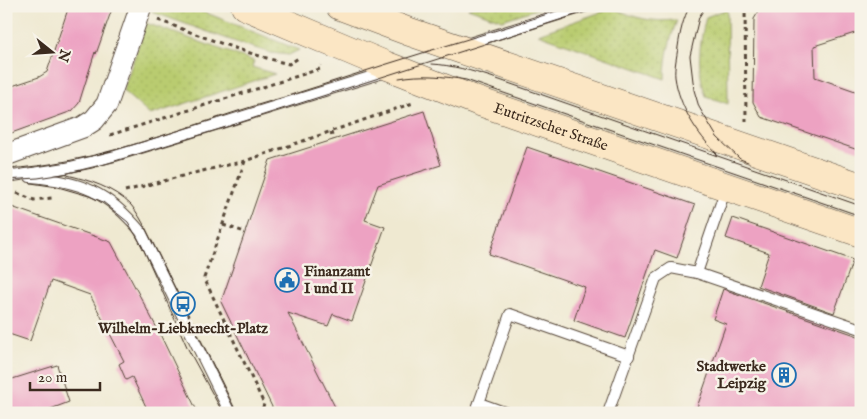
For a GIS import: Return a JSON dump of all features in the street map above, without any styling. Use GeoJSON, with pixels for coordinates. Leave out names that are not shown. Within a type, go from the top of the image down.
{"type":"FeatureCollection","features":[{"type":"Feature","properties":{"kind":"main road","name":"Eutritzscher Straße"},"geometry":{"type":"LineString","coordinates":[[245,6],[476,101],[861,233]]}},
{"type":"Feature","properties":{"kind":"main road"},"geometry":{"type":"LineString","coordinates":[[340,6],[861,186]]}},
{"type":"Feature","properties":{"kind":"street"},"geometry":{"type":"LineString","coordinates":[[6,155],[83,127],[94,120],[107,104],[140,10]]}},
{"type":"Feature","properties":{"kind":"lane"},"geometry":{"type":"LineString","coordinates":[[455,47],[587,6]]}},
{"type":"Feature","properties":{"kind":"lane"},"geometry":{"type":"LineString","coordinates":[[9,174],[66,168],[115,156],[395,69]]}},
{"type":"Feature","properties":{"kind":"lane"},"geometry":{"type":"LineString","coordinates":[[9,174],[59,180],[83,186],[100,194],[120,208],[141,232],[230,413]]}},
{"type":"Feature","properties":{"kind":"lane"},"geometry":{"type":"LineString","coordinates":[[697,272],[726,187]]}},
{"type":"Feature","properties":{"kind":"lane"},"geometry":{"type":"LineString","coordinates":[[608,413],[656,278],[671,268],[697,272],[861,329]]}},
{"type":"Feature","properties":{"kind":"lane"},"geometry":{"type":"LineString","coordinates":[[507,413],[477,408],[510,314],[629,356]]}},
{"type":"Feature","properties":{"kind":"path"},"geometry":{"type":"LineString","coordinates":[[425,8],[432,10],[446,6]]}},
{"type":"Feature","properties":{"kind":"path"},"geometry":{"type":"LineString","coordinates":[[745,6],[746,124]]}},
{"type":"Feature","properties":{"kind":"path"},"geometry":{"type":"LineString","coordinates":[[140,10],[236,49],[289,64],[329,41]]}},
{"type":"Feature","properties":{"kind":"path"},"geometry":{"type":"LineString","coordinates":[[126,130],[320,69]]}},
{"type":"Feature","properties":{"kind":"path"},"geometry":{"type":"LineString","coordinates":[[100,194],[126,191],[246,160],[449,91]]}},
{"type":"Feature","properties":{"kind":"path"},"geometry":{"type":"LineString","coordinates":[[330,132],[332,140]]}},
{"type":"Feature","properties":{"kind":"path"},"geometry":{"type":"LineString","coordinates":[[246,160],[204,278],[264,404],[261,413]]}},
{"type":"Feature","properties":{"kind":"path"},"geometry":{"type":"LineString","coordinates":[[14,192],[34,200],[54,197]]}},
{"type":"Feature","properties":{"kind":"path"},"geometry":{"type":"LineString","coordinates":[[223,225],[245,232]]}},
{"type":"Feature","properties":{"kind":"green space"},"geometry":{"type":"Polygon","coordinates":[[[151,6],[189,6],[299,50],[289,55],[271,53],[155,13],[150,9],[151,6]]]}},
{"type":"Feature","properties":{"kind":"green space"},"geometry":{"type":"Polygon","coordinates":[[[473,6],[546,6],[502,20],[468,8],[473,6]]]}},
{"type":"Feature","properties":{"kind":"green space"},"geometry":{"type":"Polygon","coordinates":[[[613,8],[644,19],[659,21],[677,20],[668,48],[665,79],[538,34],[613,8]]]}},
{"type":"Feature","properties":{"kind":"green space"},"geometry":{"type":"Polygon","coordinates":[[[727,9],[728,104],[706,96],[700,66],[706,17],[727,9]]]}},
{"type":"Feature","properties":{"kind":"green space"},"geometry":{"type":"Polygon","coordinates":[[[146,23],[254,61],[252,67],[275,74],[150,115],[123,91],[146,23]]]}},
{"type":"Feature","properties":{"kind":"building"},"geometry":{"type":"Polygon","coordinates":[[[69,6],[113,6],[96,54],[95,52],[79,103],[72,111],[6,135],[6,88],[39,77],[47,72],[69,6]]]}},
{"type":"Feature","properties":{"kind":"building"},"geometry":{"type":"Polygon","coordinates":[[[762,6],[861,6],[861,31],[814,46],[815,77],[861,93],[861,151],[761,117],[753,102],[754,19],[762,6]]]}},
{"type":"Feature","properties":{"kind":"building","name":"Finanzamt I und II"},"geometry":{"type":"Polygon","coordinates":[[[424,111],[441,165],[378,185],[365,220],[385,227],[352,321],[333,314],[328,326],[288,313],[338,413],[275,413],[221,302],[270,160],[424,111]]]}},
{"type":"Feature","properties":{"kind":"building"},"geometry":{"type":"Polygon","coordinates":[[[527,147],[695,205],[677,258],[655,250],[625,338],[574,320],[585,287],[489,254],[527,147]]]}},
{"type":"Feature","properties":{"kind":"building"},"geometry":{"type":"Polygon","coordinates":[[[6,205],[111,242],[158,330],[198,413],[149,413],[132,377],[126,380],[119,364],[124,361],[90,295],[51,281],[30,341],[6,333],[6,205]]]}},
{"type":"Feature","properties":{"kind":"building"},"geometry":{"type":"Polygon","coordinates":[[[733,218],[853,260],[834,313],[758,286],[769,253],[726,238],[733,218]]]}},
{"type":"Feature","properties":{"kind":"building","name":"Stadtwerke Leipzig"},"geometry":{"type":"Polygon","coordinates":[[[723,289],[861,337],[861,413],[695,413],[726,324],[713,319],[723,289]]]}},
{"type":"Feature","properties":{"kind":"building"},"geometry":{"type":"Polygon","coordinates":[[[57,365],[69,402],[40,413],[6,413],[6,381],[57,365]]]}},
{"type":"Feature","properties":{"kind":"tram line"},"geometry":{"type":"LineString","coordinates":[[6,169],[69,161],[130,146],[572,6]]}},
{"type":"Feature","properties":{"kind":"tram line"},"geometry":{"type":"LineString","coordinates":[[6,180],[38,178],[92,168],[603,6]]}},
{"type":"Feature","properties":{"kind":"tram line"},"geometry":{"type":"LineString","coordinates":[[690,6],[681,31],[675,66],[677,88],[690,119],[717,154]]}},
{"type":"Feature","properties":{"kind":"tram line"},"geometry":{"type":"LineString","coordinates":[[706,6],[699,17],[690,56],[694,90],[699,107],[717,137],[740,159],[748,162]]}},
{"type":"Feature","properties":{"kind":"tram line"},"geometry":{"type":"LineString","coordinates":[[432,64],[454,67],[491,77],[861,206]]}},
{"type":"Feature","properties":{"kind":"tram line"},"geometry":{"type":"LineString","coordinates":[[399,78],[432,76],[466,80],[861,216]]}},
{"type":"Feature","properties":{"kind":"tram line"},"geometry":{"type":"LineString","coordinates":[[67,175],[109,189],[131,205],[146,229],[237,413]]}},
{"type":"Feature","properties":{"kind":"tram line"},"geometry":{"type":"LineString","coordinates":[[31,183],[58,187],[89,196],[103,202],[128,222],[142,246],[188,349],[223,413]]}},
{"type":"Feature","properties":{"kind":"place","name":"Finanzamt I und II"},"geometry":{"type":"Point","coordinates":[287,280]}},
{"type":"Feature","properties":{"kind":"place","name":"Wilhelm-Liebknecht-Platz"},"geometry":{"type":"Point","coordinates":[183,304]}},
{"type":"Feature","properties":{"kind":"place","name":"Stadtwerke Leipzig"},"geometry":{"type":"Point","coordinates":[784,375]}}]}
